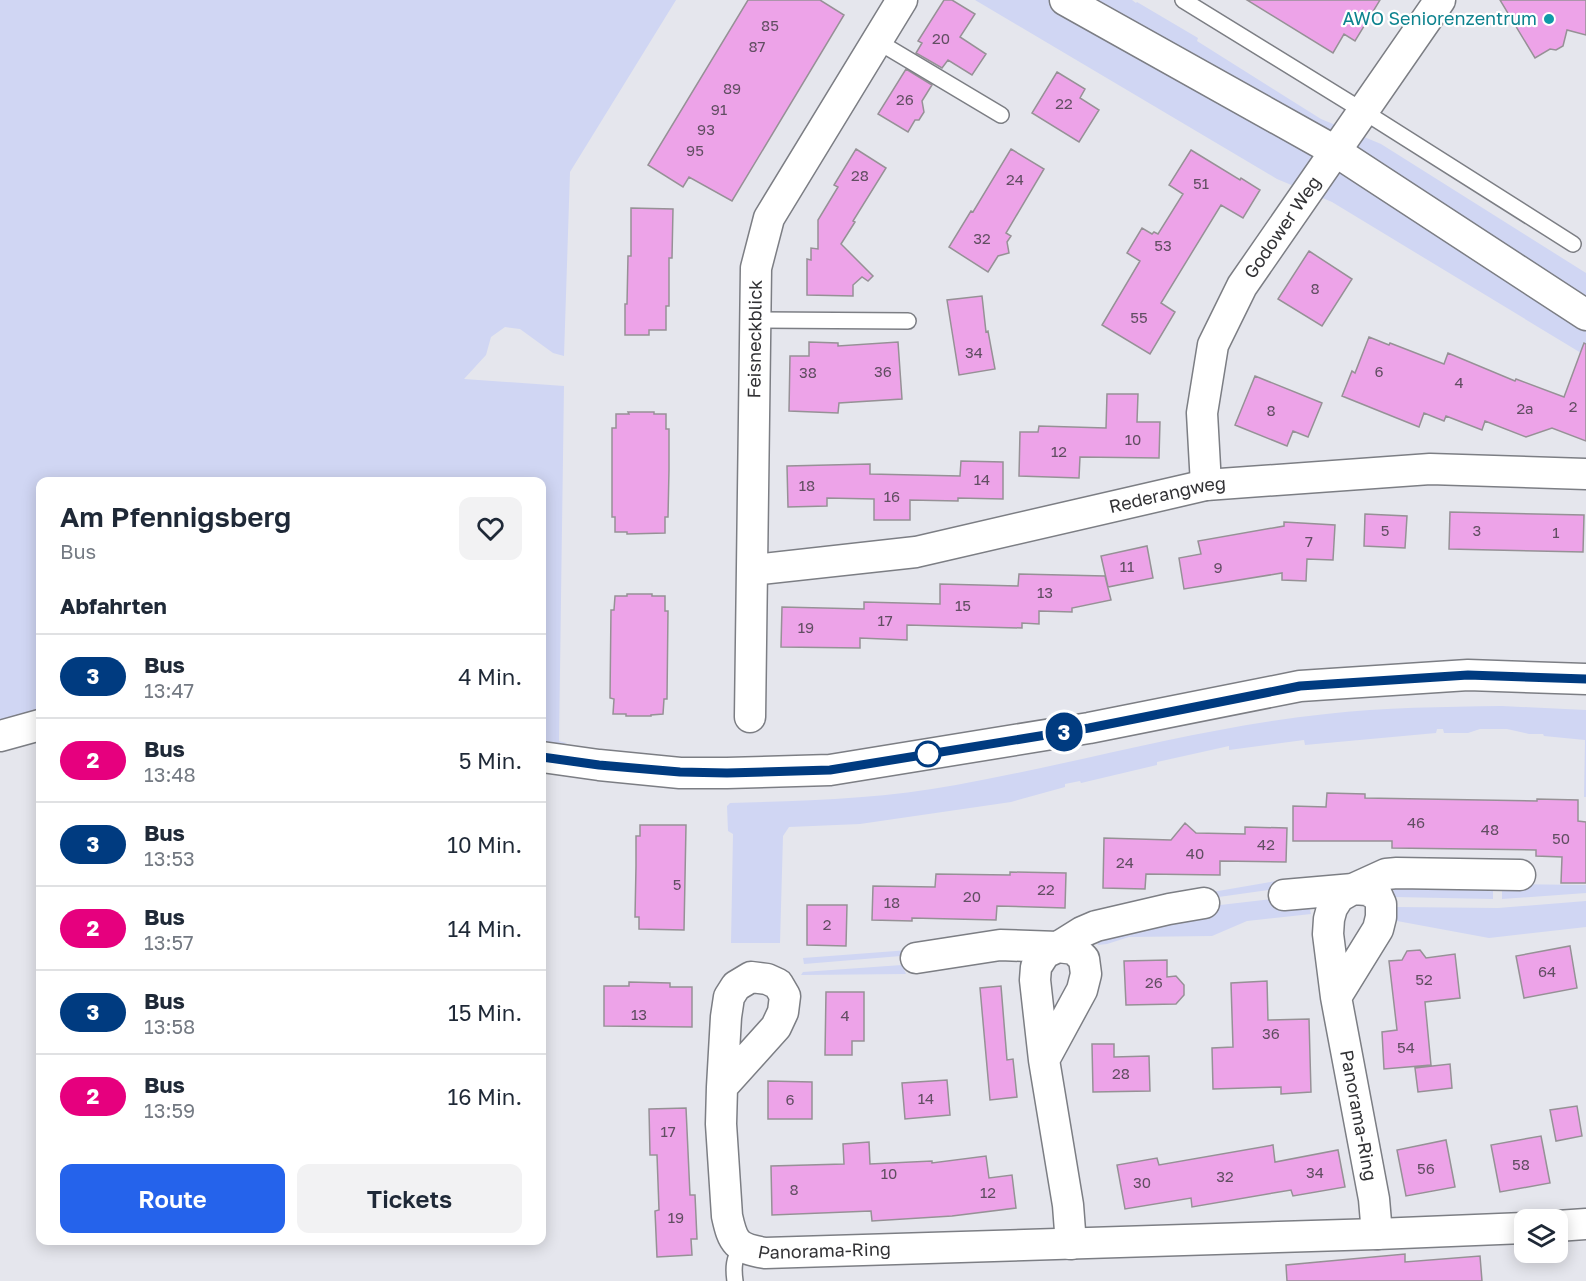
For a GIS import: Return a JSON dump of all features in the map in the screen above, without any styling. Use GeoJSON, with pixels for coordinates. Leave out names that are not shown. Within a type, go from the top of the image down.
{"type":"FeatureCollection","features":[{"type":"Feature","properties":{"kind":"street","name":"Feisneckblick"},"geometry":{"type":"LineString","coordinates":[[750,717],[756,268],[769,218],[902,0]]}},
{"type":"Feature","properties":{"kind":"street"},"geometry":{"type":"LineString","coordinates":[[1065,0],[1335,151],[1586,315]]}},
{"type":"Feature","properties":{"kind":"street","name":"Godower Weg"},"geometry":{"type":"LineString","coordinates":[[1206,485],[1202,413],[1213,345],[1242,286],[1440,0]]}},
{"type":"Feature","properties":{"kind":"street","name":"Rederangweg"},"geometry":{"type":"LineString","coordinates":[[753,570],[916,552],[1206,485],[1430,469],[1586,474]]}},
{"type":"Feature","properties":{"kind":"street"},"geometry":{"type":"LineString","coordinates":[[546,758],[680,772],[830,770],[1089,728],[1300,686],[1468,675],[1586,679]]}},
{"type":"Feature","properties":{"kind":"street"},"geometry":{"type":"LineString","coordinates":[[0,736],[36,726]]}},
{"type":"Feature","properties":{"kind":"street"},"geometry":{"type":"LineString","coordinates":[[1353,889],[1386,874],[1397,873],[1520,874]]}},
{"type":"Feature","properties":{"kind":"street"},"geometry":{"type":"LineString","coordinates":[[1284,895],[1353,889],[1367,890],[1377,895],[1381,904],[1378,929],[1336,997]]}},
{"type":"Feature","properties":{"kind":"street","name":"Panorama-Ring"},"geometry":{"type":"LineString","coordinates":[[1353,889],[1339,897],[1332,908],[1328,934],[1336,997],[1374,1199],[1377,1234]]}},
{"type":"Feature","properties":{"kind":"street"},"geometry":{"type":"LineString","coordinates":[[1071,1244],[1068,1205],[1044,1060],[1035,980],[1036,967],[1044,953],[1096,926],[1204,903]]}},
{"type":"Feature","properties":{"kind":"street"},"geometry":{"type":"LineString","coordinates":[[916,958],[1000,945],[1074,949],[1084,959],[1086,974],[1082,990],[1044,1060]]}},
{"type":"Feature","properties":{"kind":"street","name":"Panorama-Ring"},"geometry":{"type":"LineString","coordinates":[[722,1087],[776,1027],[783,1012],[787,977],[766,979],[751,977],[736,986],[729,997],[726,1017],[722,1087],[721,1124],[727,1216],[730,1230],[741,1247],[765,1253],[1514,1228]]}},
{"type":"Feature","properties":{"kind":"street"},"geometry":{"type":"LineString","coordinates":[[1568,1225],[1586,1224]]}},
{"type":"Feature","properties":{"kind":"lane"},"geometry":{"type":"LineString","coordinates":[[1183,0],[1573,244]]}},
{"type":"Feature","properties":{"kind":"lane"},"geometry":{"type":"LineString","coordinates":[[877,40],[1001,115]]}},
{"type":"Feature","properties":{"kind":"lane"},"geometry":{"type":"LineString","coordinates":[[755,320],[908,321]]}},
{"type":"Feature","properties":{"kind":"lane"},"geometry":{"type":"LineString","coordinates":[[735,1281],[735,1258],[741,1247]]}},
{"type":"Feature","properties":{"kind":"shaded area"},"geometry":{"type":"Polygon","coordinates":[[[0,0],[676,0],[570,172],[564,356],[553,353],[520,329],[505,327],[491,337],[486,355],[464,379],[564,386],[559,741],[567,743],[558,745],[546,743],[546,477],[36,477],[36,712],[0,721],[0,0]]]}},
{"type":"Feature","properties":{"kind":"shaded area"},"geometry":{"type":"Polygon","coordinates":[[[975,0],[1132,0],[1198,38],[1197,41],[1321,119],[1381,144],[1586,273],[1586,356],[1332,202],[1277,179],[975,0]]]}},
{"type":"Feature","properties":{"kind":"shaded area"},"geometry":{"type":"Polygon","coordinates":[[[1502,706],[1586,710],[1586,797],[1584,797],[1585,740],[1544,736],[1543,734],[1529,734],[1507,729],[1444,733],[1443,729],[1437,729],[1436,733],[1305,745],[1304,740],[1229,750],[1229,746],[1157,762],[1157,765],[1081,783],[1080,781],[1065,784],[1065,787],[1011,802],[860,824],[789,827],[783,836],[780,943],[731,943],[733,834],[728,831],[727,806],[730,803],[843,798],[928,790],[1232,727],[1326,714],[1414,708],[1502,706]]]}},
{"type":"Feature","properties":{"kind":"shaded area"},"geometry":{"type":"Polygon","coordinates":[[[1276,881],[1281,884],[1282,888],[1190,901],[1189,896],[1276,881]]]}},
{"type":"Feature","properties":{"kind":"shaded area"},"geometry":{"type":"Polygon","coordinates":[[[1493,883],[1493,899],[1395,897],[1392,885],[1493,883]]]}},
{"type":"Feature","properties":{"kind":"shaded area"},"geometry":{"type":"Polygon","coordinates":[[[1502,884],[1586,885],[1586,893],[1502,899],[1502,884]]]}},
{"type":"Feature","properties":{"kind":"shaded area"},"geometry":{"type":"Polygon","coordinates":[[[1280,898],[1308,902],[1311,914],[1247,921],[1212,936],[1129,937],[1098,945],[1097,941],[1203,907],[1280,898]]]}},
{"type":"Feature","properties":{"kind":"shaded area"},"geometry":{"type":"Polygon","coordinates":[[[1586,901],[1586,927],[1489,938],[1397,921],[1396,907],[1498,908],[1586,901]]]}},
{"type":"Feature","properties":{"kind":"shaded area"},"geometry":{"type":"Polygon","coordinates":[[[909,950],[901,956],[804,964],[803,958],[909,950]]]}},
{"type":"Feature","properties":{"kind":"shaded area"},"geometry":{"type":"Polygon","coordinates":[[[902,965],[906,974],[801,975],[803,972],[902,965]]]}},
{"type":"Feature","properties":{"kind":"building"},"geometry":{"type":"Polygon","coordinates":[[[748,0],[820,0],[844,15],[732,201],[689,177],[683,187],[648,165],[748,0]]]}},
{"type":"Feature","properties":{"kind":"building"},"geometry":{"type":"Polygon","coordinates":[[[944,0],[952,0],[975,14],[960,37],[986,54],[972,75],[948,60],[942,68],[916,53],[922,43],[918,41],[944,0]]]}},
{"type":"Feature","properties":{"kind":"building"},"geometry":{"type":"Polygon","coordinates":[[[1247,0],[1380,0],[1355,41],[1344,34],[1333,53],[1247,0]]]}},
{"type":"Feature","properties":{"kind":"building","name":"AWO Seniorenzentrum"},"geometry":{"type":"Polygon","coordinates":[[[1500,0],[1586,0],[1586,35],[1567,30],[1563,46],[1556,50],[1550,49],[1535,58],[1500,0]]]}},
{"type":"Feature","properties":{"kind":"building"},"geometry":{"type":"Polygon","coordinates":[[[906,69],[932,85],[922,101],[924,112],[919,120],[915,120],[908,132],[878,114],[906,69]]]}},
{"type":"Feature","properties":{"kind":"building"},"geometry":{"type":"Polygon","coordinates":[[[1057,72],[1085,89],[1080,98],[1099,110],[1079,142],[1032,113],[1057,72]]]}},
{"type":"Feature","properties":{"kind":"building"},"geometry":{"type":"Polygon","coordinates":[[[856,149],[886,168],[841,244],[873,276],[868,281],[862,277],[853,285],[853,296],[807,295],[807,259],[811,260],[811,248],[818,249],[818,220],[838,187],[834,185],[856,149]]]}},
{"type":"Feature","properties":{"kind":"building"},"geometry":{"type":"Polygon","coordinates":[[[1011,149],[1044,169],[1006,233],[1011,236],[1007,242],[1009,253],[998,256],[988,272],[949,247],[1011,149]]]}},
{"type":"Feature","properties":{"kind":"building"},"geometry":{"type":"Polygon","coordinates":[[[1191,150],[1260,190],[1243,218],[1221,205],[1161,303],[1175,312],[1150,354],[1102,325],[1140,261],[1127,253],[1142,228],[1152,234],[1154,232],[1158,234],[1183,194],[1169,185],[1191,150]]]}},
{"type":"Feature","properties":{"kind":"building"},"geometry":{"type":"Polygon","coordinates":[[[631,208],[673,209],[672,258],[669,258],[669,306],[666,306],[666,330],[649,330],[649,335],[625,335],[628,256],[631,256],[631,208]]]}},
{"type":"Feature","properties":{"kind":"building"},"geometry":{"type":"Polygon","coordinates":[[[1309,251],[1352,279],[1322,326],[1278,299],[1309,251]]]}},
{"type":"Feature","properties":{"kind":"building"},"geometry":{"type":"Polygon","coordinates":[[[982,296],[986,332],[988,331],[995,369],[959,375],[947,300],[982,296]]]}},
{"type":"Feature","properties":{"kind":"building"},"geometry":{"type":"Polygon","coordinates":[[[1369,337],[1444,364],[1448,353],[1515,381],[1516,379],[1564,397],[1584,343],[1586,344],[1586,441],[1552,428],[1526,437],[1485,421],[1482,430],[1446,416],[1444,421],[1424,413],[1419,427],[1342,396],[1352,371],[1355,373],[1369,337]]]}},
{"type":"Feature","properties":{"kind":"building"},"geometry":{"type":"Polygon","coordinates":[[[809,342],[838,343],[838,346],[898,342],[902,399],[839,403],[838,413],[789,411],[790,356],[809,356],[809,342]]]}},
{"type":"Feature","properties":{"kind":"building"},"geometry":{"type":"Polygon","coordinates":[[[1255,376],[1322,403],[1308,437],[1293,431],[1287,446],[1235,425],[1255,376]]]}},
{"type":"Feature","properties":{"kind":"building"},"geometry":{"type":"Polygon","coordinates":[[[1107,394],[1138,394],[1137,422],[1160,422],[1159,458],[1080,457],[1079,478],[1019,476],[1020,432],[1038,432],[1039,426],[1106,428],[1107,394]]]}},
{"type":"Feature","properties":{"kind":"building"},"geometry":{"type":"Polygon","coordinates":[[[628,412],[666,414],[666,429],[669,429],[669,470],[668,517],[665,517],[665,533],[615,532],[615,517],[612,517],[612,428],[616,428],[616,414],[629,414],[628,412]]]}},
{"type":"Feature","properties":{"kind":"building"},"geometry":{"type":"Polygon","coordinates":[[[961,461],[1003,462],[1003,499],[910,500],[910,520],[874,520],[874,499],[827,498],[827,506],[788,507],[787,466],[870,464],[870,474],[960,476],[961,461]]]}},
{"type":"Feature","properties":{"kind":"building"},"geometry":{"type":"Polygon","coordinates":[[[1450,512],[1584,515],[1583,552],[1449,549],[1450,512]]]}},
{"type":"Feature","properties":{"kind":"building"},"geometry":{"type":"Polygon","coordinates":[[[1365,514],[1407,516],[1405,548],[1364,546],[1365,514]]]}},
{"type":"Feature","properties":{"kind":"building"},"geometry":{"type":"Polygon","coordinates":[[[1284,522],[1335,525],[1333,560],[1307,559],[1306,581],[1282,580],[1282,573],[1184,589],[1179,558],[1201,554],[1198,541],[1284,526],[1284,522]]]}},
{"type":"Feature","properties":{"kind":"building"},"geometry":{"type":"Polygon","coordinates":[[[1147,546],[1153,578],[1108,587],[1101,556],[1147,546]]]}},
{"type":"Feature","properties":{"kind":"building"},"geometry":{"type":"Polygon","coordinates":[[[1019,574],[1105,576],[1111,600],[1072,608],[1072,612],[1039,611],[1039,624],[1022,623],[1022,628],[907,625],[907,640],[860,638],[860,648],[781,647],[782,607],[864,609],[864,602],[940,604],[940,584],[1018,586],[1019,574]]]}},
{"type":"Feature","properties":{"kind":"building"},"geometry":{"type":"Polygon","coordinates":[[[627,594],[665,596],[665,611],[668,611],[667,699],[664,699],[663,714],[626,716],[626,714],[613,714],[614,699],[610,698],[611,610],[614,610],[615,596],[627,596],[627,594]]]}},
{"type":"Feature","properties":{"kind":"building"},"geometry":{"type":"Polygon","coordinates":[[[1327,793],[1365,794],[1365,798],[1578,800],[1578,821],[1586,822],[1586,883],[1561,883],[1562,857],[1536,856],[1536,850],[1392,848],[1392,841],[1293,841],[1293,806],[1326,807],[1327,793]]]}},
{"type":"Feature","properties":{"kind":"building"},"geometry":{"type":"Polygon","coordinates":[[[1185,823],[1196,833],[1245,834],[1245,827],[1287,828],[1286,862],[1220,861],[1220,875],[1146,874],[1145,889],[1103,888],[1104,838],[1171,840],[1185,823]]]}},
{"type":"Feature","properties":{"kind":"building"},"geometry":{"type":"Polygon","coordinates":[[[640,825],[686,825],[684,930],[639,929],[639,917],[635,917],[636,836],[640,836],[640,825]]]}},
{"type":"Feature","properties":{"kind":"building"},"geometry":{"type":"Polygon","coordinates":[[[1010,872],[1066,873],[1065,908],[997,906],[996,920],[912,918],[912,921],[872,920],[873,886],[935,887],[936,874],[1010,875],[1010,872]]]}},
{"type":"Feature","properties":{"kind":"building"},"geometry":{"type":"Polygon","coordinates":[[[807,905],[847,905],[846,946],[807,945],[807,905]]]}},
{"type":"Feature","properties":{"kind":"building"},"geometry":{"type":"Polygon","coordinates":[[[1570,946],[1577,988],[1524,998],[1516,956],[1570,946]]]}},
{"type":"Feature","properties":{"kind":"building"},"geometry":{"type":"Polygon","coordinates":[[[1420,950],[1426,958],[1455,954],[1460,998],[1425,1002],[1431,1065],[1384,1069],[1382,1032],[1397,1030],[1389,961],[1402,960],[1407,951],[1420,950]]]}},
{"type":"Feature","properties":{"kind":"building"},"geometry":{"type":"Polygon","coordinates":[[[1167,960],[1167,977],[1176,976],[1184,985],[1184,995],[1176,1004],[1126,1005],[1124,961],[1167,960]]]}},
{"type":"Feature","properties":{"kind":"building"},"geometry":{"type":"Polygon","coordinates":[[[1267,981],[1268,1020],[1309,1019],[1311,1092],[1281,1094],[1281,1087],[1213,1089],[1212,1048],[1233,1047],[1231,983],[1267,981]]]}},
{"type":"Feature","properties":{"kind":"building"},"geometry":{"type":"Polygon","coordinates":[[[629,982],[670,983],[670,987],[692,987],[692,1027],[604,1026],[604,986],[629,986],[629,982]]]}},
{"type":"Feature","properties":{"kind":"building"},"geometry":{"type":"Polygon","coordinates":[[[1001,986],[1007,1060],[1013,1059],[1017,1097],[990,1100],[980,988],[1001,986]]]}},
{"type":"Feature","properties":{"kind":"building"},"geometry":{"type":"Polygon","coordinates":[[[826,992],[864,992],[864,1041],[852,1041],[852,1055],[825,1055],[826,992]]]}},
{"type":"Feature","properties":{"kind":"building"},"geometry":{"type":"Polygon","coordinates":[[[1092,1044],[1114,1044],[1114,1057],[1149,1056],[1150,1091],[1093,1092],[1092,1044]]]}},
{"type":"Feature","properties":{"kind":"building"},"geometry":{"type":"Polygon","coordinates":[[[1450,1064],[1452,1088],[1418,1092],[1415,1068],[1450,1064]]]}},
{"type":"Feature","properties":{"kind":"building"},"geometry":{"type":"Polygon","coordinates":[[[947,1080],[950,1115],[905,1119],[902,1083],[947,1080]]]}},
{"type":"Feature","properties":{"kind":"building"},"geometry":{"type":"Polygon","coordinates":[[[768,1081],[812,1082],[812,1119],[768,1119],[768,1081]]]}},
{"type":"Feature","properties":{"kind":"building"},"geometry":{"type":"Polygon","coordinates":[[[1577,1106],[1582,1136],[1556,1141],[1550,1110],[1577,1106]]]}},
{"type":"Feature","properties":{"kind":"building"},"geometry":{"type":"Polygon","coordinates":[[[686,1108],[690,1195],[695,1195],[697,1239],[691,1239],[692,1255],[657,1257],[655,1211],[659,1210],[657,1155],[650,1155],[649,1109],[686,1108]]]}},
{"type":"Feature","properties":{"kind":"building"},"geometry":{"type":"Polygon","coordinates":[[[1541,1136],[1550,1183],[1500,1192],[1491,1145],[1541,1136]]]}},
{"type":"Feature","properties":{"kind":"building"},"geometry":{"type":"Polygon","coordinates":[[[1446,1140],[1455,1187],[1406,1196],[1397,1150],[1446,1140]]]}},
{"type":"Feature","properties":{"kind":"building"},"geometry":{"type":"Polygon","coordinates":[[[869,1142],[870,1164],[932,1161],[932,1163],[986,1156],[989,1178],[1012,1175],[1016,1208],[952,1216],[872,1221],[871,1211],[772,1215],[771,1166],[844,1164],[843,1144],[869,1142]]]}},
{"type":"Feature","properties":{"kind":"building"},"geometry":{"type":"Polygon","coordinates":[[[1273,1145],[1275,1162],[1338,1150],[1345,1187],[1293,1196],[1291,1190],[1192,1207],[1191,1198],[1125,1209],[1117,1165],[1157,1158],[1159,1165],[1273,1145]]]}},
{"type":"Feature","properties":{"kind":"building"},"geometry":{"type":"Polygon","coordinates":[[[1405,1254],[1405,1262],[1480,1256],[1482,1281],[1287,1281],[1286,1265],[1405,1254]]]}},
{"type":"Feature","properties":{"kind":"bus line","name":"3"},"geometry":{"type":"LineString","coordinates":[[546,758],[680,772],[830,770],[1089,728],[1300,686],[1468,675],[1586,679]]}},
{"type":"Feature","properties":{"kind":"place","name":"AWO Seniorenzentrum"},"geometry":{"type":"Point","coordinates":[1549,19]}}]}
